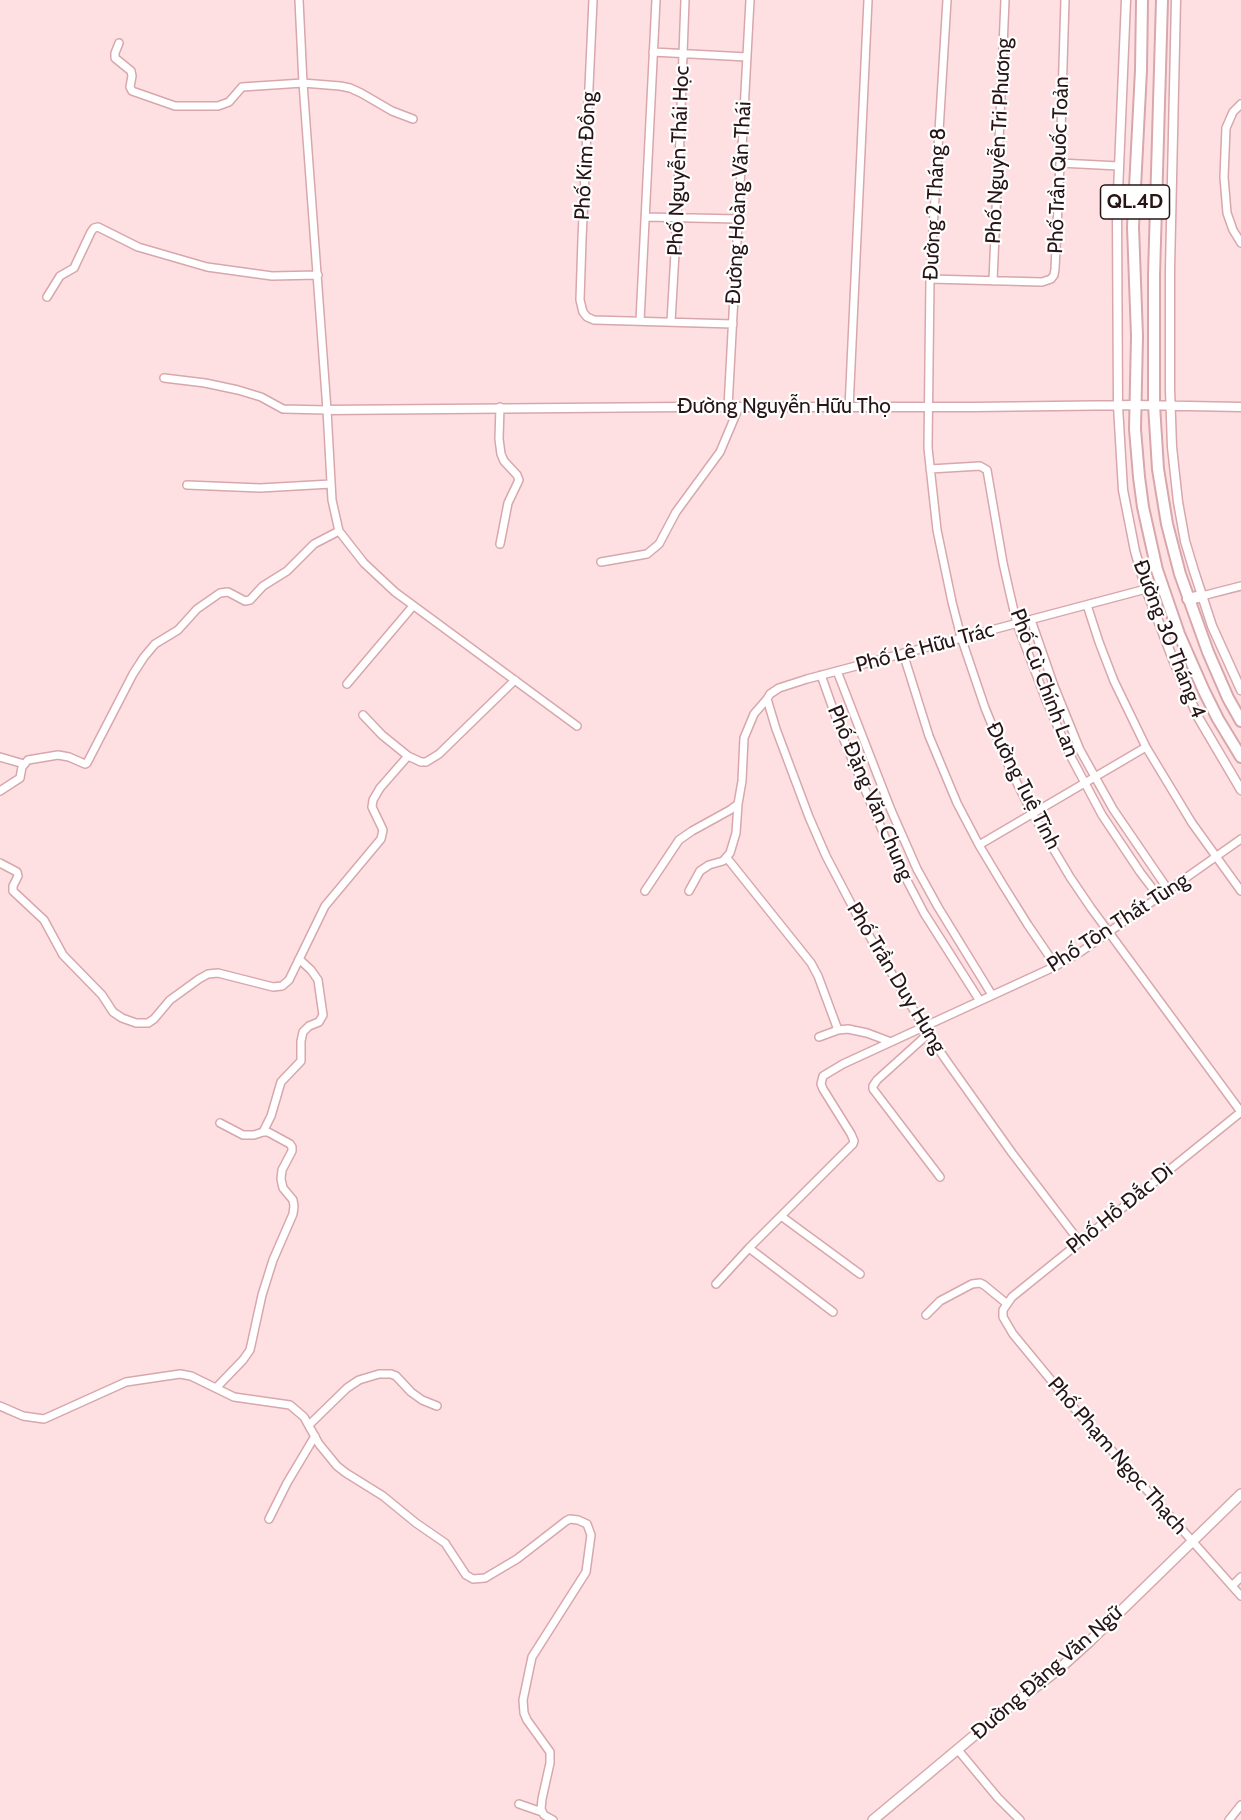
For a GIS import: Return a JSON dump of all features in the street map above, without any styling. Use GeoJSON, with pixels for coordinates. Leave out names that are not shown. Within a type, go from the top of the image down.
{"type":"FeatureCollection","features":[{"type":"Feature","properties":{"kind":"highway","name":"QL.4D"},"geometry":{"type":"LineString","coordinates":[[1135,405],[1137,336],[1133,227],[1142,0]]}},
{"type":"Feature","properties":{"kind":"highway","name":"QL.4D"},"geometry":{"type":"LineString","coordinates":[[1154,405],[1154,227],[1162,0]]}},
{"type":"Feature","properties":{"kind":"highway","name":"Đường 30 Tháng 4"},"geometry":{"type":"LineString","coordinates":[[1135,405],[1139,477],[1157,570],[1190,663],[1218,719],[1241,757]]}},
{"type":"Feature","properties":{"kind":"highway","name":"Đường 30 Tháng 4"},"geometry":{"type":"LineString","coordinates":[[1154,405],[1161,494],[1172,549],[1208,652],[1241,721]]}},
{"type":"Feature","properties":{"kind":"highway"},"geometry":{"type":"LineString","coordinates":[[1188,599],[1202,596]]}},
{"type":"Feature","properties":{"kind":"main road","name":"Đường Đặng Văn Ngữ"},"geometry":{"type":"LineString","coordinates":[[873,1820],[1059,1669],[1241,1494]]}},
{"type":"Feature","properties":{"kind":"street"},"geometry":{"type":"LineString","coordinates":[[299,0],[333,511],[339,531],[364,563],[413,606],[577,726]]}},
{"type":"Feature","properties":{"kind":"street","name":"Phố Kim Đồng"},"geometry":{"type":"LineString","coordinates":[[593,0],[580,300],[583,312],[594,320],[640,321]]}},
{"type":"Feature","properties":{"kind":"street","name":"Phố Nguyễn Thái Học"},"geometry":{"type":"LineString","coordinates":[[640,321],[656,0]]}},
{"type":"Feature","properties":{"kind":"street","name":"Phố Nguyễn Thái Học"},"geometry":{"type":"LineString","coordinates":[[671,322],[685,0]]}},
{"type":"Feature","properties":{"kind":"street","name":"Đường Hoàng Văn Thái"},"geometry":{"type":"LineString","coordinates":[[728,407],[750,0]]}},
{"type":"Feature","properties":{"kind":"street"},"geometry":{"type":"LineString","coordinates":[[849,408],[868,0]]}},
{"type":"Feature","properties":{"kind":"street","name":"Đường 2 Tháng 8"},"geometry":{"type":"LineString","coordinates":[[928,408],[930,279],[947,0]]}},
{"type":"Feature","properties":{"kind":"street","name":"Phố Nguyễn Tri Phương"},"geometry":{"type":"LineString","coordinates":[[993,281],[1005,0]]}},
{"type":"Feature","properties":{"kind":"street","name":"Phố Trần Quốc Toản"},"geometry":{"type":"LineString","coordinates":[[930,279],[1042,282],[1051,279],[1054,275],[1065,0]]}},
{"type":"Feature","properties":{"kind":"street","name":"QL.4D"},"geometry":{"type":"LineString","coordinates":[[1118,406],[1117,216],[1126,0]]}},
{"type":"Feature","properties":{"kind":"street","name":"QL.4D"},"geometry":{"type":"LineString","coordinates":[[1176,0],[1170,224],[1172,447],[1185,541],[1212,626],[1241,690]]}},
{"type":"Feature","properties":{"kind":"street"},"geometry":{"type":"LineString","coordinates":[[119,43],[115,56],[131,71],[132,91],[175,106],[218,106],[229,102],[242,87],[303,83],[350,88],[392,111],[413,119]]}},
{"type":"Feature","properties":{"kind":"street"},"geometry":{"type":"LineString","coordinates":[[653,52],[747,57]]}},
{"type":"Feature","properties":{"kind":"street"},"geometry":{"type":"LineString","coordinates":[[1241,104],[1233,112],[1226,128],[1224,177],[1227,213],[1241,243]]}},
{"type":"Feature","properties":{"kind":"street"},"geometry":{"type":"LineString","coordinates":[[1060,163],[1119,166]]}},
{"type":"Feature","properties":{"kind":"street"},"geometry":{"type":"LineString","coordinates":[[646,218],[738,219]]}},
{"type":"Feature","properties":{"kind":"street"},"geometry":{"type":"LineString","coordinates":[[47,297],[60,276],[74,268],[91,232],[98,227],[138,248],[207,267],[272,276],[318,275]]}},
{"type":"Feature","properties":{"kind":"street"},"geometry":{"type":"LineString","coordinates":[[640,321],[733,324]]}},
{"type":"Feature","properties":{"kind":"street"},"geometry":{"type":"LineString","coordinates":[[164,378],[238,390],[261,397],[283,409],[327,410]]}},
{"type":"Feature","properties":{"kind":"street","name":"Đường Nguyễn Hữu Thọ"},"geometry":{"type":"LineString","coordinates":[[327,410],[500,407],[928,408],[1154,405],[1241,407]]}},
{"type":"Feature","properties":{"kind":"street","name":"Đường 30 Tháng 4"},"geometry":{"type":"LineString","coordinates":[[1118,406],[1123,490],[1135,551],[1146,589],[1185,689],[1212,743],[1241,790]]}},
{"type":"Feature","properties":{"kind":"street"},"geometry":{"type":"LineString","coordinates":[[500,407],[501,454],[519,480],[507,504],[500,544]]}},
{"type":"Feature","properties":{"kind":"street"},"geometry":{"type":"LineString","coordinates":[[601,562],[647,554],[659,544],[676,513],[720,452],[739,407]]}},
{"type":"Feature","properties":{"kind":"street","name":"Đường Tuệ Tĩnh"},"geometry":{"type":"LineString","coordinates":[[928,408],[930,469],[943,567],[961,637],[981,699],[999,744],[1032,813],[1070,877],[1241,1112]]}},
{"type":"Feature","properties":{"kind":"street","name":"Phố Cù Chính Lan"},"geometry":{"type":"LineString","coordinates":[[930,469],[981,466],[987,470],[1003,563],[1017,624],[1046,700],[1084,783],[1122,845],[1159,897]]}},
{"type":"Feature","properties":{"kind":"street"},"geometry":{"type":"LineString","coordinates":[[187,485],[260,488],[331,484]]}},
{"type":"Feature","properties":{"kind":"street"},"geometry":{"type":"LineString","coordinates":[[0,791],[20,778],[24,764],[31,759],[58,755],[87,763],[139,664],[155,644],[178,630],[197,609],[220,593],[228,592],[245,601],[250,600],[263,586],[287,571],[314,544],[339,531]]}},
{"type":"Feature","properties":{"kind":"street"},"geometry":{"type":"LineString","coordinates":[[1202,596],[1241,586]]}},
{"type":"Feature","properties":{"kind":"street","name":"Phố Lê Hữu Trác"},"geometry":{"type":"LineString","coordinates":[[767,699],[774,691],[789,684],[1146,589]]}},
{"type":"Feature","properties":{"kind":"street"},"geometry":{"type":"LineString","coordinates":[[1087,605],[1114,681],[1146,747],[1192,823],[1241,891]]}},
{"type":"Feature","properties":{"kind":"street"},"geometry":{"type":"LineString","coordinates":[[347,684],[413,606]]}},
{"type":"Feature","properties":{"kind":"street","name":"Phố Cù Chính Lan"},"geometry":{"type":"LineString","coordinates":[[1031,620],[1068,721],[1094,777],[1126,829],[1169,891]]}},
{"type":"Feature","properties":{"kind":"street"},"geometry":{"type":"LineString","coordinates":[[903,653],[929,736],[957,803],[979,845],[1056,966]]}},
{"type":"Feature","properties":{"kind":"street","name":"Phố Đặng Văn Chung"},"geometry":{"type":"LineString","coordinates":[[837,671],[902,837],[938,907],[992,995]]}},
{"type":"Feature","properties":{"kind":"street","name":"Phố Đặng Văn Chung"},"geometry":{"type":"LineString","coordinates":[[821,675],[849,751],[888,844],[924,913],[980,1000]]}},
{"type":"Feature","properties":{"kind":"street"},"geometry":{"type":"LineString","coordinates":[[363,715],[382,735],[408,756],[421,762],[432,760],[515,681]]}},
{"type":"Feature","properties":{"kind":"street"},"geometry":{"type":"LineString","coordinates":[[689,891],[704,868],[727,858],[734,843],[742,781],[744,738],[754,714],[767,699]]}},
{"type":"Feature","properties":{"kind":"street","name":"Phố Trần Duy Hưng"},"geometry":{"type":"LineString","coordinates":[[767,699],[776,729],[826,856],[858,917],[928,1034],[1012,1153],[1079,1241]]}},
{"type":"Feature","properties":{"kind":"street"},"geometry":{"type":"LineString","coordinates":[[979,845],[1146,747]]}},
{"type":"Feature","properties":{"kind":"street"},"geometry":{"type":"LineString","coordinates":[[0,863],[17,872],[18,876],[13,891],[44,920],[63,955],[102,995],[113,1012],[136,1023],[151,1022],[170,999],[208,974],[218,973],[267,986],[282,986],[293,976],[325,906],[381,839],[383,830],[372,807],[373,800],[380,788],[408,756]]}},
{"type":"Feature","properties":{"kind":"street"},"geometry":{"type":"LineString","coordinates":[[0,757],[24,764]]}},
{"type":"Feature","properties":{"kind":"street"},"geometry":{"type":"LineString","coordinates":[[645,891],[678,840],[738,804]]}},
{"type":"Feature","properties":{"kind":"street"},"geometry":{"type":"LineString","coordinates":[[888,844],[902,837]]}},
{"type":"Feature","properties":{"kind":"street","name":"Phố Tôn Thất Tùng"},"geometry":{"type":"LineString","coordinates":[[781,1216],[854,1141],[823,1089],[821,1080],[827,1073],[923,1026],[1056,966],[1169,891],[1241,839]]}},
{"type":"Feature","properties":{"kind":"street"},"geometry":{"type":"LineString","coordinates":[[727,858],[811,963],[818,976],[837,1030]]}},
{"type":"Feature","properties":{"kind":"street"},"geometry":{"type":"LineString","coordinates":[[263,1132],[281,1082],[301,1061],[303,1032],[321,1020],[323,1016],[317,976],[299,959]]}},
{"type":"Feature","properties":{"kind":"street"},"geometry":{"type":"LineString","coordinates":[[819,1036],[837,1030],[857,1030],[891,1042]]}},
{"type":"Feature","properties":{"kind":"street"},"geometry":{"type":"LineString","coordinates":[[928,1034],[877,1080],[873,1089],[940,1177]]}},
{"type":"Feature","properties":{"kind":"street","name":"Phố Hồ Đắc Di"},"geometry":{"type":"LineString","coordinates":[[1004,1307],[1079,1241],[1241,1112]]}},
{"type":"Feature","properties":{"kind":"street"},"geometry":{"type":"LineString","coordinates":[[216,1388],[250,1350],[268,1275],[294,1210],[292,1200],[280,1179],[292,1147],[268,1132],[243,1135],[220,1123]]}},
{"type":"Feature","properties":{"kind":"street"},"geometry":{"type":"LineString","coordinates":[[716,1284],[781,1216],[860,1274]]}},
{"type":"Feature","properties":{"kind":"street"},"geometry":{"type":"LineString","coordinates":[[749,1248],[832,1312]]}},
{"type":"Feature","properties":{"kind":"street"},"geometry":{"type":"LineString","coordinates":[[926,1315],[940,1301],[976,1283],[984,1285],[1004,1307]]}},
{"type":"Feature","properties":{"kind":"street","name":"Phố Phạm Ngọc Thạch"},"geometry":{"type":"LineString","coordinates":[[1004,1307],[1002,1317],[1012,1334],[1074,1408],[1241,1596]]}},
{"type":"Feature","properties":{"kind":"street"},"geometry":{"type":"LineString","coordinates":[[309,1425],[347,1388],[359,1380],[379,1374],[396,1376],[411,1392],[422,1400],[437,1406]]}},
{"type":"Feature","properties":{"kind":"street"},"geometry":{"type":"LineString","coordinates":[[0,1406],[23,1416],[44,1419],[126,1382],[174,1375],[191,1376],[234,1397],[290,1405],[297,1409],[332,1460],[346,1473],[383,1496],[445,1543],[466,1575],[473,1580],[484,1578],[517,1559],[566,1521],[578,1520],[589,1527],[591,1535],[586,1572],[532,1657],[523,1700],[527,1720],[550,1752],[550,1763],[542,1798],[542,1812]]}},
{"type":"Feature","properties":{"kind":"street"},"geometry":{"type":"LineString","coordinates":[[269,1519],[315,1436]]}},
{"type":"Feature","properties":{"kind":"street"},"geometry":{"type":"LineString","coordinates":[[1232,1586],[1241,1578]]}},
{"type":"Feature","properties":{"kind":"street"},"geometry":{"type":"LineString","coordinates":[[958,1750],[998,1798],[1020,1820]]}},
{"type":"Feature","properties":{"kind":"street"},"geometry":{"type":"LineString","coordinates":[[519,1804],[542,1812],[553,1820]]}},
{"type":"Feature","properties":{"kind":"street"},"geometry":{"type":"LineString","coordinates":[[1229,1820],[1241,1805]]}}]}
